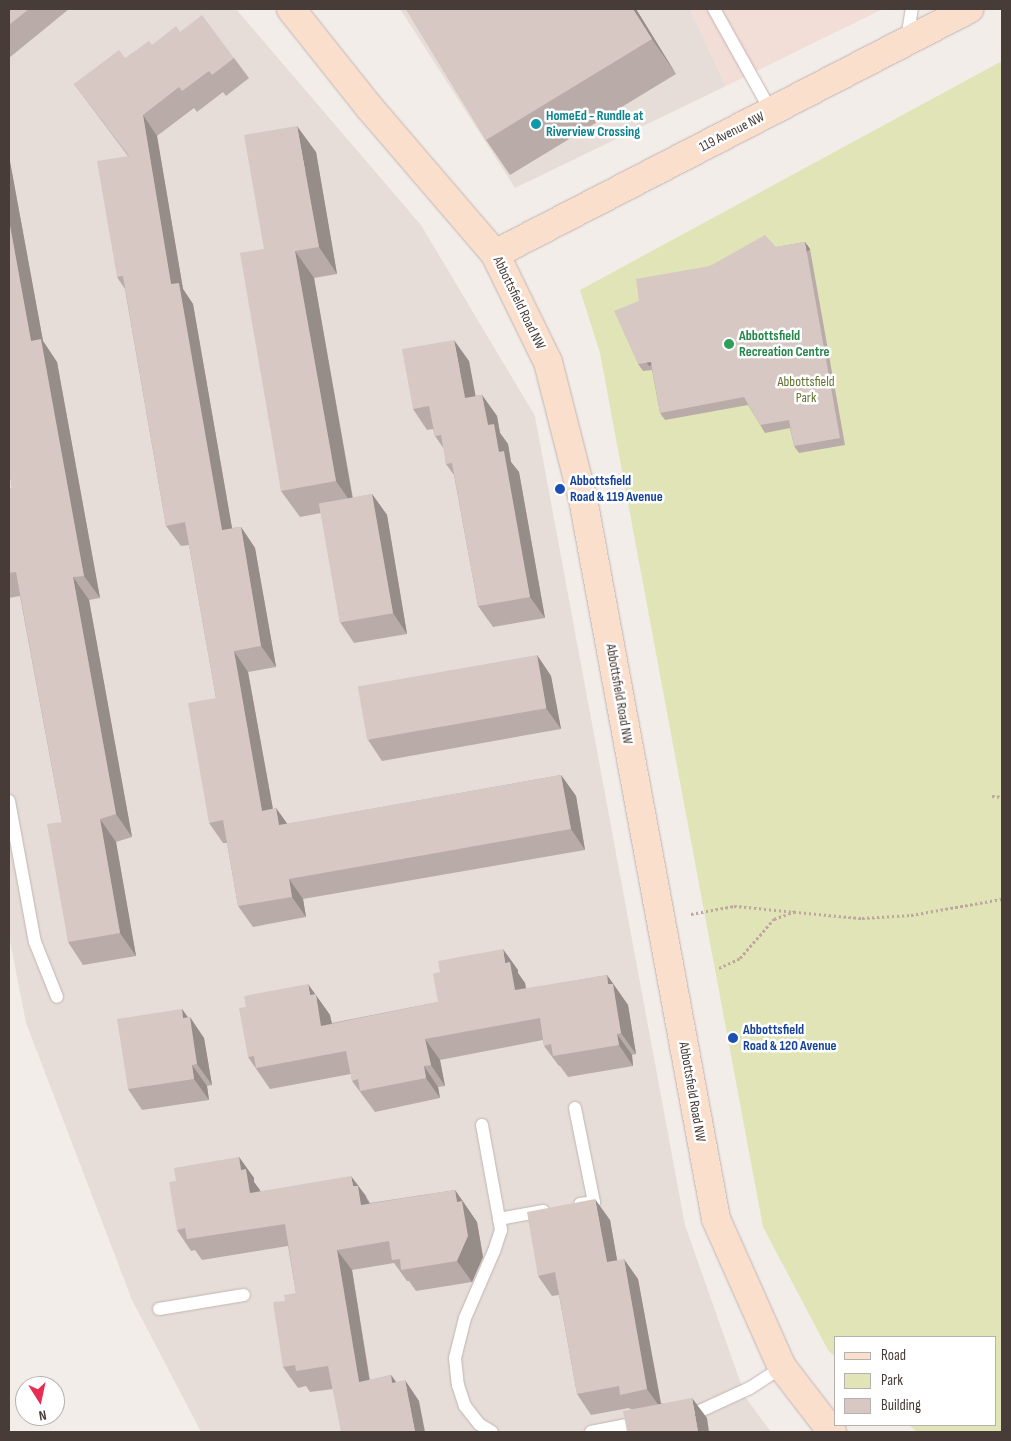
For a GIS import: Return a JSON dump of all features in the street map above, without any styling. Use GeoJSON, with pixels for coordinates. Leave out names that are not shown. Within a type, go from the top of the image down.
{"type":"FeatureCollection","features":[{"type":"Feature","properties":{"kind":"street","name":"Abbottsfield Road NW"},"geometry":{"type":"LineString","coordinates":[[291,9],[369,107],[495,254],[548,362],[583,499],[716,1219],[782,1367],[832,1432]]}},
{"type":"Feature","properties":{"kind":"street","name":"119 Avenue NW"},"geometry":{"type":"LineString","coordinates":[[495,254],[969,9]]}},
{"type":"Feature","properties":{"kind":"lane"},"geometry":{"type":"LineString","coordinates":[[714,9],[771,111]]}},
{"type":"Feature","properties":{"kind":"lane"},"geometry":{"type":"LineString","coordinates":[[906,42],[912,9]]}},
{"type":"Feature","properties":{"kind":"lane"},"geometry":{"type":"LineString","coordinates":[[9,801],[35,942],[57,997]]}},
{"type":"Feature","properties":{"kind":"lane"},"geometry":{"type":"LineString","coordinates":[[499,1219],[594,1202],[575,1108]]}},
{"type":"Feature","properties":{"kind":"lane"},"geometry":{"type":"LineString","coordinates":[[482,1125],[501,1230],[494,1251],[464,1318],[455,1358],[458,1385],[465,1406],[479,1424],[492,1432]]}},
{"type":"Feature","properties":{"kind":"lane"},"geometry":{"type":"LineString","coordinates":[[160,1309],[244,1295]]}},
{"type":"Feature","properties":{"kind":"lane"},"geometry":{"type":"LineString","coordinates":[[671,1417],[700,1411],[713,1406],[750,1388],[782,1367]]}},
{"type":"Feature","properties":{"kind":"lane"},"geometry":{"type":"LineString","coordinates":[[591,1432],[653,1420]]}},
{"type":"Feature","properties":{"kind":"path"},"geometry":{"type":"LineString","coordinates":[[992,796],[1002,797]]}},
{"type":"Feature","properties":{"kind":"path"},"geometry":{"type":"LineString","coordinates":[[661,919],[734,906],[862,918],[911,915],[1002,899]]}},
{"type":"Feature","properties":{"kind":"path"},"geometry":{"type":"LineString","coordinates":[[718,968],[740,958],[774,919],[797,911]]}},
{"type":"Feature","properties":{"kind":"shaded area"},"geometry":{"type":"Polygon","coordinates":[[[9,9],[236,9],[421,225],[535,416],[685,1225],[746,1398],[771,1432],[201,1432],[132,1300],[26,1023],[9,936],[9,9]]]}},
{"type":"Feature","properties":{"kind":"shaded area","name":"HomeEd - Rundle at Riverview Crossing"},"geometry":{"type":"Polygon","coordinates":[[[400,9],[690,9],[726,86],[515,188],[400,9]]]}},
{"type":"Feature","properties":{"kind":"shaded area"},"geometry":{"type":"Polygon","coordinates":[[[690,9],[883,9],[726,86],[690,9]]]}},
{"type":"Feature","properties":{"kind":"green space","name":"Abbottsfield Park"},"geometry":{"type":"Polygon","coordinates":[[[1002,61],[1002,1432],[917,1432],[910,1426],[996,1426],[996,1336],[834,1336],[834,1356],[828,1350],[763,1227],[600,353],[580,290],[1002,61]]]}},
{"type":"Feature","properties":{"kind":"building"},"geometry":{"type":"Polygon","coordinates":[[[9,9],[29,9],[9,25],[9,9]]]}},
{"type":"Feature","properties":{"kind":"building","name":"HomeEd - Rundle at Riverview Crossing"},"geometry":{"type":"Polygon","coordinates":[[[406,9],[633,9],[652,39],[486,140],[406,9]]]}},
{"type":"Feature","properties":{"kind":"building"},"geometry":{"type":"Polygon","coordinates":[[[202,15],[234,58],[212,75],[209,71],[182,91],[179,87],[143,115],[171,284],[179,283],[222,530],[241,527],[261,646],[234,651],[262,811],[276,808],[279,825],[561,775],[571,829],[289,879],[292,897],[238,906],[223,820],[209,823],[188,703],[216,698],[185,522],[166,526],[123,276],[117,277],[97,161],[129,156],[74,84],[119,50],[125,58],[149,41],[152,45],[176,26],[180,32],[202,15]]]}},
{"type":"Feature","properties":{"kind":"building"},"geometry":{"type":"Polygon","coordinates":[[[297,126],[319,247],[295,251],[336,481],[281,491],[240,253],[264,249],[244,135],[297,126]]]}},
{"type":"Feature","properties":{"kind":"building"},"geometry":{"type":"Polygon","coordinates":[[[9,220],[31,341],[41,339],[84,576],[73,577],[116,814],[100,819],[120,933],[68,942],[47,824],[62,822],[16,572],[9,573],[9,489],[12,488],[9,468],[9,220]]]}},
{"type":"Feature","properties":{"kind":"building","name":"Abbottsfield Recreation Centre"},"geometry":{"type":"Polygon","coordinates":[[[765,235],[776,247],[805,242],[840,438],[794,446],[789,420],[760,425],[744,397],[660,413],[651,362],[638,364],[614,311],[639,301],[636,279],[710,266],[765,235]]]}},
{"type":"Feature","properties":{"kind":"building"},"geometry":{"type":"Polygon","coordinates":[[[454,340],[465,398],[482,395],[488,425],[494,424],[499,452],[504,451],[530,597],[478,606],[452,463],[446,464],[441,435],[435,436],[429,406],[413,409],[402,349],[454,340]]]}},
{"type":"Feature","properties":{"kind":"building"},"geometry":{"type":"Polygon","coordinates":[[[372,494],[393,613],[340,623],[319,503],[372,494]]]}},
{"type":"Feature","properties":{"kind":"building"},"geometry":{"type":"Polygon","coordinates":[[[537,655],[546,708],[367,740],[358,687],[537,655]]]}},
{"type":"Feature","properties":{"kind":"building"},"geometry":{"type":"Polygon","coordinates":[[[503,949],[505,963],[510,962],[515,990],[607,975],[608,984],[613,984],[621,1033],[617,1034],[619,1045],[553,1056],[551,1044],[544,1046],[540,1018],[425,1039],[431,1065],[424,1066],[426,1078],[360,1091],[358,1079],[352,1081],[346,1051],[256,1068],[254,1056],[248,1057],[239,1008],[246,1007],[244,996],[308,984],[310,995],[316,994],[321,1026],[438,1002],[433,974],[440,972],[438,961],[503,949]]]}},
{"type":"Feature","properties":{"kind":"building"},"geometry":{"type":"Polygon","coordinates":[[[182,1009],[183,1018],[190,1017],[197,1064],[192,1065],[194,1079],[128,1089],[117,1019],[182,1009]]]}},
{"type":"Feature","properties":{"kind":"building"},"geometry":{"type":"Polygon","coordinates":[[[239,1157],[241,1170],[246,1169],[250,1193],[351,1176],[353,1186],[358,1186],[361,1205],[455,1190],[457,1202],[462,1201],[468,1236],[457,1261],[401,1270],[400,1259],[392,1260],[389,1241],[337,1250],[359,1382],[391,1375],[392,1383],[405,1380],[415,1432],[341,1432],[328,1366],[296,1371],[295,1365],[283,1367],[273,1302],[285,1301],[284,1295],[296,1293],[285,1224],[187,1239],[185,1228],[177,1230],[169,1182],[176,1181],[174,1168],[239,1157]]]}},
{"type":"Feature","properties":{"kind":"building"},"geometry":{"type":"Polygon","coordinates":[[[595,1199],[607,1262],[624,1259],[647,1389],[620,1395],[619,1386],[577,1394],[555,1272],[538,1276],[527,1212],[595,1199]]]}},
{"type":"Feature","properties":{"kind":"building"},"geometry":{"type":"Polygon","coordinates":[[[692,1398],[698,1432],[627,1432],[623,1411],[692,1398]]]}},
{"type":"Feature","properties":{"kind":"place","name":"HomeEd - Rundle at Riverview Crossing"},"geometry":{"type":"Point","coordinates":[536,124]}},
{"type":"Feature","properties":{"kind":"place","name":"Abbottsfield Recreation Centre"},"geometry":{"type":"Point","coordinates":[729,344]}},
{"type":"Feature","properties":{"kind":"place","name":"Abbottsfield Road & 119 Avenue"},"geometry":{"type":"Point","coordinates":[560,489]}},
{"type":"Feature","properties":{"kind":"place","name":"Abbottsfield Road & 120 Avenue"},"geometry":{"type":"Point","coordinates":[733,1038]}}]}
